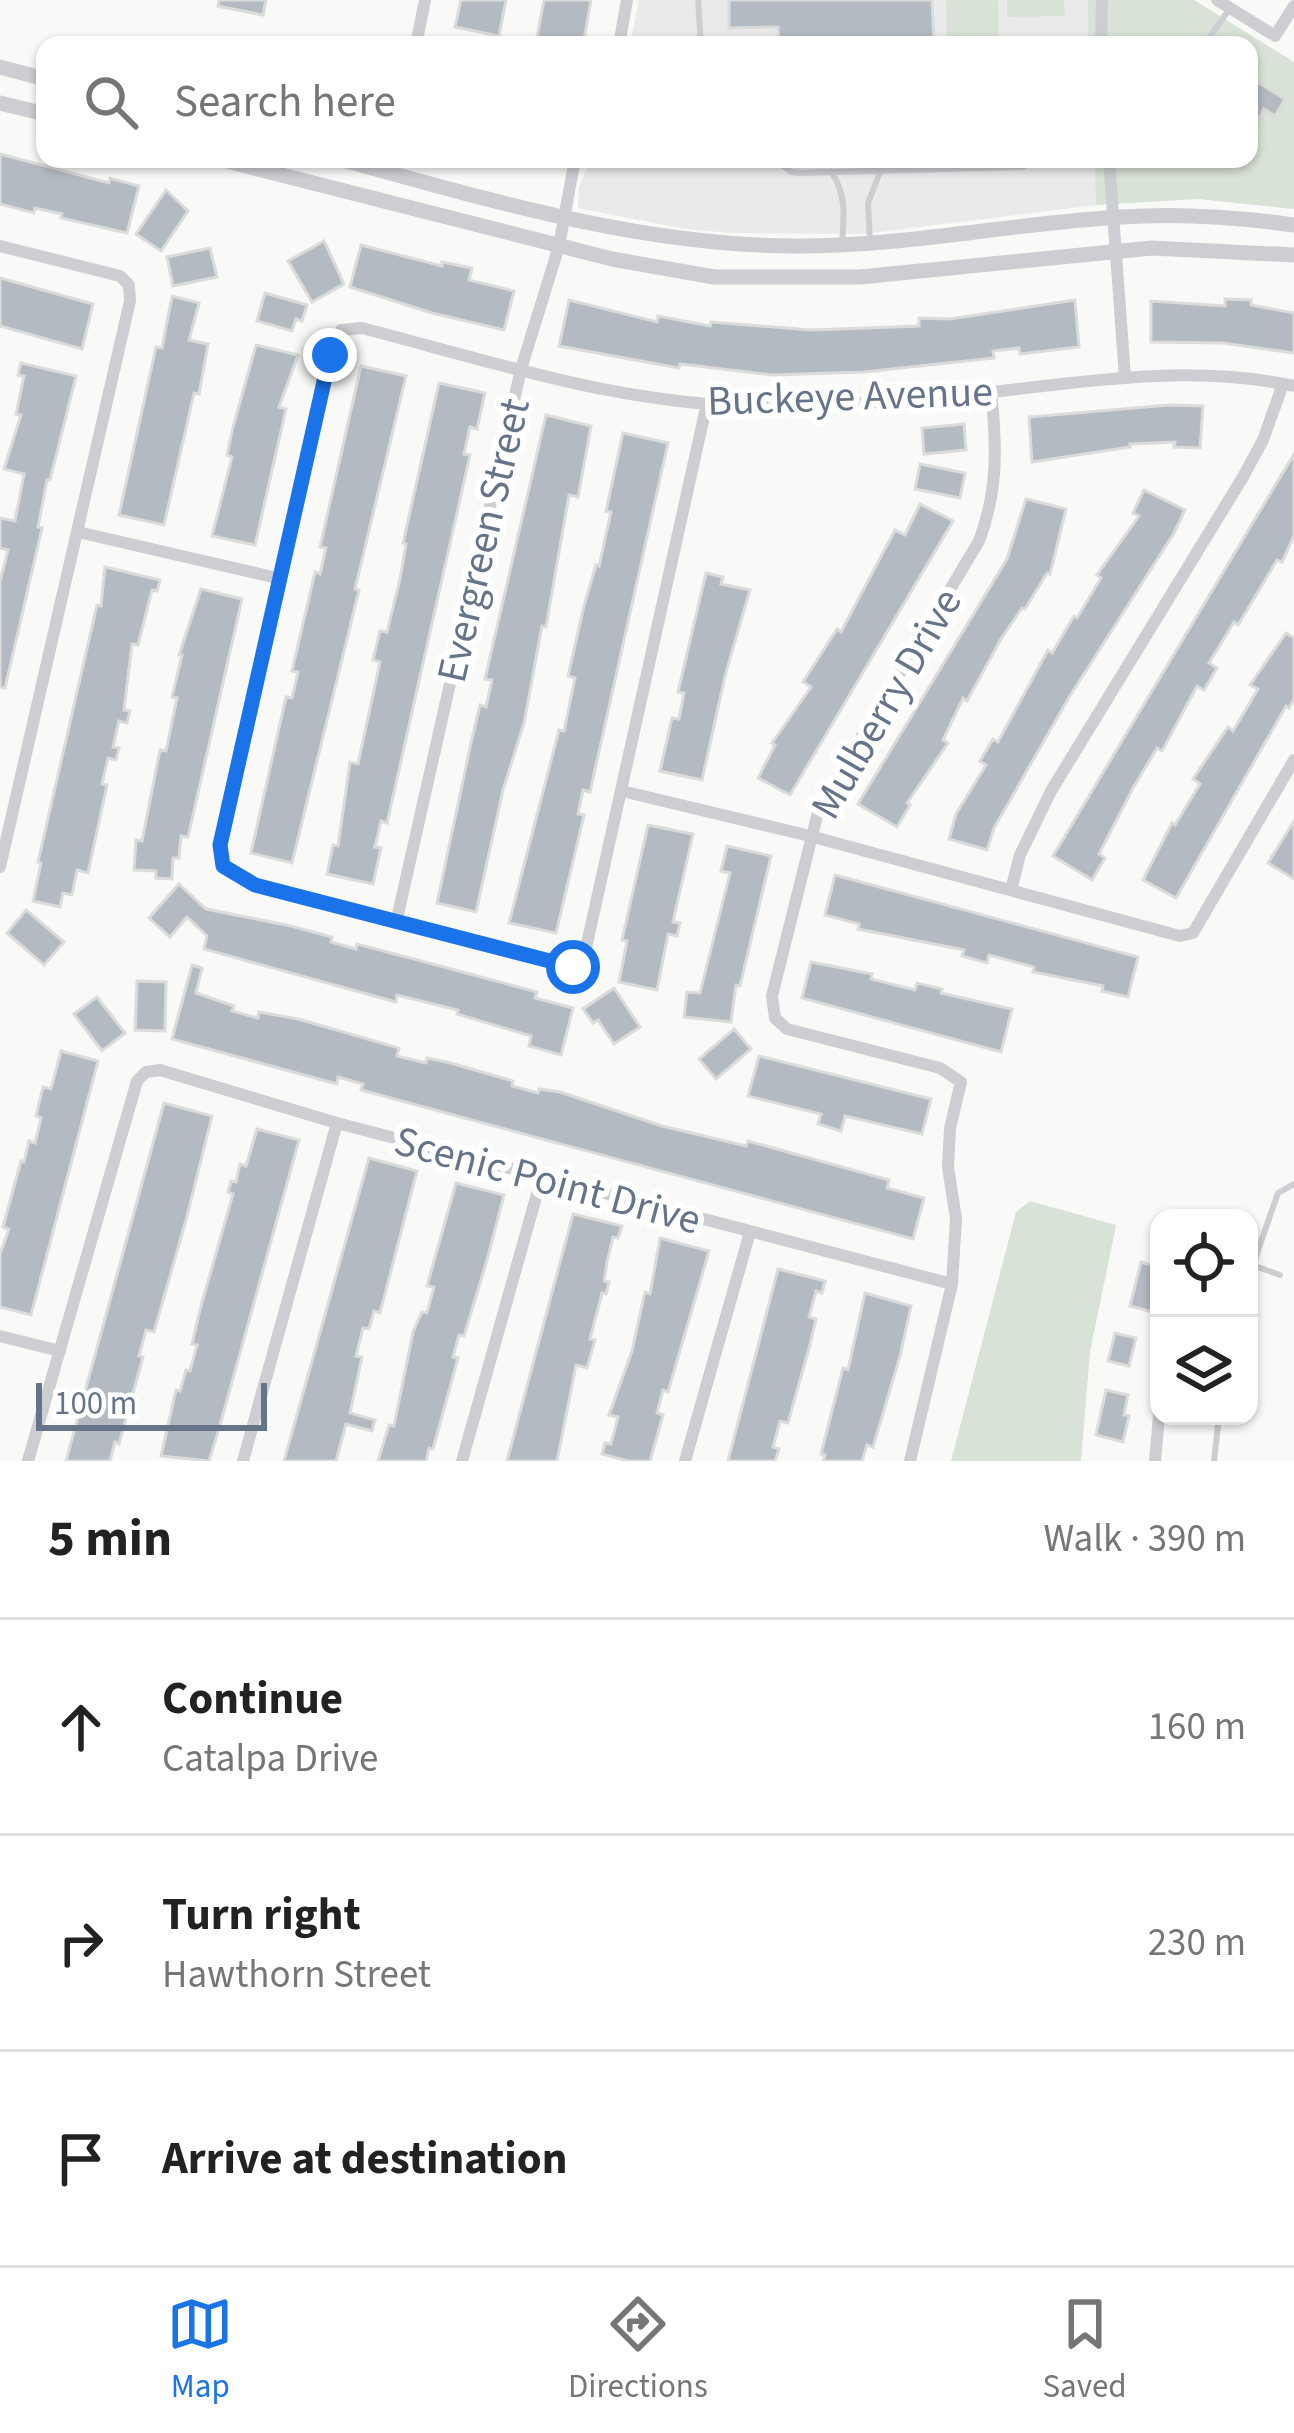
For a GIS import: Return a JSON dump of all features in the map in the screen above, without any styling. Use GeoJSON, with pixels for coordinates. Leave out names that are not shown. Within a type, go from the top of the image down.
{"type":"FeatureCollection","features":[{"type":"Feature","properties":{"kind":"street"},"geometry":{"type":"LineString","coordinates":[[418,36],[425,0]]}},
{"type":"Feature","properties":{"kind":"street"},"geometry":{"type":"LineString","coordinates":[[621,36],[627,0]]}},
{"type":"Feature","properties":{"kind":"street"},"geometry":{"type":"LineString","coordinates":[[1101,36],[1102,0]]}},
{"type":"Feature","properties":{"kind":"street"},"geometry":{"type":"LineString","coordinates":[[1223,4],[1275,36],[1294,6]]}},
{"type":"Feature","properties":{"kind":"street"},"geometry":{"type":"LineString","coordinates":[[0,67],[36,77]]}},
{"type":"Feature","properties":{"kind":"street"},"geometry":{"type":"LineString","coordinates":[[0,103],[36,112]]}},
{"type":"Feature","properties":{"kind":"street"},"geometry":{"type":"LineString","coordinates":[[254,168],[559,247],[683,273],[774,280],[883,275],[1117,250],[1191,248],[1294,255]]}},
{"type":"Feature","properties":{"kind":"street"},"geometry":{"type":"LineString","coordinates":[[373,168],[565,218],[689,242],[870,244],[1114,217],[1208,216],[1294,225]]}},
{"type":"Feature","properties":{"kind":"street","name":"Evergreen Street"},"geometry":{"type":"LineString","coordinates":[[396,923],[521,369],[559,247],[573,168]]}},
{"type":"Feature","properties":{"kind":"street"},"geometry":{"type":"LineString","coordinates":[[1110,168],[1125,376]]}},
{"type":"Feature","properties":{"kind":"street"},"geometry":{"type":"LineString","coordinates":[[0,247],[120,276],[129,285],[130,301],[0,867]]}},
{"type":"Feature","properties":{"kind":"street","name":"Buckeye Avenue"},"geometry":{"type":"LineString","coordinates":[[277,578],[330,355],[341,330],[362,328],[609,392],[706,404],[898,402],[1125,376],[1204,375],[1288,385]]}},
{"type":"Feature","properties":{"kind":"street"},"geometry":{"type":"LineString","coordinates":[[1011,890],[1020,855],[1051,791],[1243,477],[1288,385]]}},
{"type":"Feature","properties":{"kind":"street","name":"Mulberry Drive"},"geometry":{"type":"LineString","coordinates":[[952,1284],[956,1220],[948,1167],[950,1128],[961,1082],[940,1068],[787,1029],[775,1018],[772,996],[819,808],[979,542],[992,508],[996,476],[991,392]]}},
{"type":"Feature","properties":{"kind":"street"},"geometry":{"type":"LineString","coordinates":[[77,532],[277,578],[220,845],[223,866],[255,885],[573,967],[586,948],[706,404]]}},
{"type":"Feature","properties":{"kind":"street"},"geometry":{"type":"LineString","coordinates":[[622,791],[810,836],[1180,936],[1193,933],[1294,760]]}},
{"type":"Feature","properties":{"kind":"street","name":"Scenic Point Drive"},"geometry":{"type":"LineString","coordinates":[[60,1352],[137,1081],[146,1072],[160,1070],[337,1123],[952,1284]]}},
{"type":"Feature","properties":{"kind":"street"},"geometry":{"type":"LineString","coordinates":[[243,1461],[337,1123]]}},
{"type":"Feature","properties":{"kind":"street"},"geometry":{"type":"LineString","coordinates":[[462,1461],[542,1176]]}},
{"type":"Feature","properties":{"kind":"street"},"geometry":{"type":"LineString","coordinates":[[685,1461],[750,1232]]}},
{"type":"Feature","properties":{"kind":"street"},"geometry":{"type":"LineString","coordinates":[[910,1461],[952,1284]]}},
{"type":"Feature","properties":{"kind":"street"},"geometry":{"type":"LineString","coordinates":[[0,1336],[60,1352],[28,1461]]}},
{"type":"Feature","properties":{"kind":"street"},"geometry":{"type":"LineString","coordinates":[[1155,1461],[1159,1425]]}},
{"type":"Feature","properties":{"kind":"lane"},"geometry":{"type":"LineString","coordinates":[[698,0],[700,36]]}},
{"type":"Feature","properties":{"kind":"lane"},"geometry":{"type":"LineString","coordinates":[[1208,36],[1223,4]]}},
{"type":"Feature","properties":{"kind":"lane"},"geometry":{"type":"LineString","coordinates":[[786,168],[791,172],[975,168]]}},
{"type":"Feature","properties":{"kind":"lane"},"geometry":{"type":"LineString","coordinates":[[870,244],[868,203],[880,170]]}},
{"type":"Feature","properties":{"kind":"lane"},"geometry":{"type":"LineString","coordinates":[[831,172],[842,198],[842,245]]}},
{"type":"Feature","properties":{"kind":"lane"},"geometry":{"type":"LineString","coordinates":[[1258,1248],[1278,1193],[1294,1184]]}},
{"type":"Feature","properties":{"kind":"lane"},"geometry":{"type":"LineString","coordinates":[[1258,1267],[1280,1275]]}},
{"type":"Feature","properties":{"kind":"lane"},"geometry":{"type":"LineString","coordinates":[[1214,1461],[1218,1425]]}},
{"type":"Feature","properties":{"kind":"shaded area"},"geometry":{"type":"Polygon","coordinates":[[[639,0],[1088,0],[1088,36],[632,36],[639,0]]]}},
{"type":"Feature","properties":{"kind":"shaded area"},"geometry":{"type":"Polygon","coordinates":[[[946,0],[998,0],[999,36],[947,36],[946,0]]]}},
{"type":"Feature","properties":{"kind":"shaded area"},"geometry":{"type":"Polygon","coordinates":[[[1007,0],[1064,0],[1065,16],[1007,17],[1007,0]]]}},
{"type":"Feature","properties":{"kind":"shaded area"},"geometry":{"type":"Polygon","coordinates":[[[1088,0],[1194,0],[1252,36],[1088,36],[1088,0]]]}},
{"type":"Feature","properties":{"kind":"shaded area"},"geometry":{"type":"Polygon","coordinates":[[[1258,40],[1294,62],[1294,209],[1199,199],[1096,205],[1094,168],[1258,168],[1258,40]]]}},
{"type":"Feature","properties":{"kind":"shaded area"},"geometry":{"type":"Polygon","coordinates":[[[587,168],[1094,168],[1096,205],[863,234],[731,233],[578,208],[579,187],[587,168]]]}},
{"type":"Feature","properties":{"kind":"shaded area"},"geometry":{"type":"Polygon","coordinates":[[[1030,1201],[1116,1225],[1090,1352],[1081,1461],[951,1461],[1016,1212],[1030,1201]]]}},
{"type":"Feature","properties":{"kind":"building"},"geometry":{"type":"Polygon","coordinates":[[[219,0],[266,0],[263,15],[218,6],[219,0]]]}},
{"type":"Feature","properties":{"kind":"building"},"geometry":{"type":"Polygon","coordinates":[[[461,0],[506,0],[499,36],[455,27],[461,0]]]}},
{"type":"Feature","properties":{"kind":"building"},"geometry":{"type":"Polygon","coordinates":[[[544,0],[591,0],[585,36],[537,36],[544,0]]]}},
{"type":"Feature","properties":{"kind":"building"},"geometry":{"type":"Polygon","coordinates":[[[729,0],[932,0],[934,36],[778,36],[778,27],[729,28],[729,0]]]}},
{"type":"Feature","properties":{"kind":"building"},"geometry":{"type":"Polygon","coordinates":[[[1258,82],[1285,99],[1275,116],[1264,109],[1258,121],[1258,82]]]}},
{"type":"Feature","properties":{"kind":"building"},"geometry":{"type":"Polygon","coordinates":[[[0,154],[36,164],[36,168],[139,186],[127,233],[61,218],[62,214],[0,204],[0,154]]]}},
{"type":"Feature","properties":{"kind":"building"},"geometry":{"type":"Polygon","coordinates":[[[166,190],[188,211],[161,251],[136,234],[166,190]]]}},
{"type":"Feature","properties":{"kind":"building"},"geometry":{"type":"Polygon","coordinates":[[[324,241],[344,284],[312,302],[288,261],[324,241]]]}},
{"type":"Feature","properties":{"kind":"building"},"geometry":{"type":"Polygon","coordinates":[[[361,245],[442,266],[442,262],[472,268],[469,280],[514,291],[504,330],[350,287],[361,245]]]}},
{"type":"Feature","properties":{"kind":"building"},"geometry":{"type":"Polygon","coordinates":[[[210,248],[217,277],[173,286],[167,257],[210,248]]]}},
{"type":"Feature","properties":{"kind":"building"},"geometry":{"type":"Polygon","coordinates":[[[0,278],[93,304],[82,349],[0,326],[0,278]]]}},
{"type":"Feature","properties":{"kind":"building"},"geometry":{"type":"Polygon","coordinates":[[[265,293],[307,305],[302,321],[296,319],[292,331],[257,321],[265,293]]]}},
{"type":"Feature","properties":{"kind":"building"},"geometry":{"type":"Polygon","coordinates":[[[172,296],[199,303],[189,340],[208,344],[164,525],[119,515],[172,296]]]}},
{"type":"Feature","properties":{"kind":"building"},"geometry":{"type":"Polygon","coordinates":[[[1225,299],[1251,300],[1251,305],[1294,313],[1294,353],[1223,343],[1151,342],[1151,301],[1225,306],[1225,299]]]}},
{"type":"Feature","properties":{"kind":"building"},"geometry":{"type":"Polygon","coordinates":[[[569,300],[657,322],[658,316],[710,326],[711,322],[811,330],[919,326],[919,318],[950,319],[1075,300],[1079,347],[1020,354],[1019,348],[993,351],[994,358],[864,372],[773,375],[680,364],[679,368],[559,346],[569,300]]]}},
{"type":"Feature","properties":{"kind":"building"},"geometry":{"type":"Polygon","coordinates":[[[256,345],[298,355],[279,407],[286,409],[255,545],[212,536],[232,457],[227,455],[233,427],[256,345]]]}},
{"type":"Feature","properties":{"kind":"building"},"geometry":{"type":"Polygon","coordinates":[[[21,363],[76,376],[47,480],[38,527],[42,528],[5,688],[0,687],[0,582],[8,550],[0,548],[0,518],[15,521],[24,474],[4,469],[21,415],[16,414],[24,376],[18,375],[21,363]]]}},
{"type":"Feature","properties":{"kind":"building"},"geometry":{"type":"Polygon","coordinates":[[[361,366],[406,376],[292,863],[251,853],[286,697],[292,698],[298,672],[292,671],[315,572],[320,574],[326,548],[320,547],[361,366]]]}},
{"type":"Feature","properties":{"kind":"building"},"geometry":{"type":"Polygon","coordinates":[[[439,383],[485,393],[477,429],[470,427],[464,454],[470,455],[387,823],[381,821],[375,847],[381,848],[373,884],[327,874],[333,845],[338,846],[350,762],[358,764],[380,662],[373,660],[380,631],[387,632],[400,579],[403,543],[439,383]]]}},
{"type":"Feature","properties":{"kind":"building"},"geometry":{"type":"Polygon","coordinates":[[[1203,406],[1200,448],[1174,447],[1175,442],[1130,444],[1032,462],[1029,417],[1203,406]]]}},
{"type":"Feature","properties":{"kind":"building"},"geometry":{"type":"Polygon","coordinates":[[[546,415],[591,426],[578,497],[569,495],[546,627],[542,626],[524,723],[503,790],[476,912],[437,903],[480,705],[486,707],[492,680],[485,679],[546,415]]]}},
{"type":"Feature","properties":{"kind":"building"},"geometry":{"type":"Polygon","coordinates":[[[964,424],[966,450],[924,454],[922,428],[964,424]]]}},
{"type":"Feature","properties":{"kind":"building"},"geometry":{"type":"Polygon","coordinates":[[[623,433],[668,443],[590,792],[583,790],[578,814],[584,815],[556,933],[509,923],[559,730],[564,731],[575,678],[568,676],[599,566],[623,433]]]}},
{"type":"Feature","properties":{"kind":"building"},"geometry":{"type":"Polygon","coordinates":[[[1294,454],[1294,536],[1282,562],[1277,560],[1238,625],[1234,622],[1209,663],[1217,668],[1204,690],[1197,686],[1162,751],[1157,748],[1133,788],[1099,854],[1105,858],[1092,880],[1053,856],[1294,454]]]}},
{"type":"Feature","properties":{"kind":"building"},"geometry":{"type":"Polygon","coordinates":[[[920,464],[965,473],[960,498],[915,489],[920,464]]]}},
{"type":"Feature","properties":{"kind":"building"},"geometry":{"type":"Polygon","coordinates":[[[1144,490],[1185,510],[1174,533],[1068,699],[994,828],[987,850],[949,839],[956,814],[986,765],[980,761],[993,739],[998,742],[1048,650],[1052,653],[1074,616],[1077,618],[1101,578],[1097,575],[1139,516],[1133,513],[1144,490]]]}},
{"type":"Feature","properties":{"kind":"building"},"geometry":{"type":"Polygon","coordinates":[[[1026,499],[1066,509],[1050,574],[1001,639],[967,701],[963,698],[943,740],[948,743],[907,803],[897,827],[858,804],[1007,559],[1026,499]]]}},
{"type":"Feature","properties":{"kind":"building"},"geometry":{"type":"Polygon","coordinates":[[[920,504],[953,521],[790,795],[758,778],[772,743],[811,687],[803,682],[837,629],[841,632],[895,530],[905,535],[920,504]]]}},
{"type":"Feature","properties":{"kind":"building"},"geometry":{"type":"Polygon","coordinates":[[[105,567],[160,580],[157,591],[152,590],[138,645],[132,644],[124,710],[130,711],[127,723],[119,721],[113,747],[119,748],[116,760],[108,758],[102,784],[107,785],[88,873],[77,870],[72,895],[63,893],[60,907],[33,901],[38,862],[97,605],[101,606],[105,567]]]}},
{"type":"Feature","properties":{"kind":"building"},"geometry":{"type":"Polygon","coordinates":[[[706,573],[723,577],[721,584],[750,590],[702,780],[660,771],[672,718],[679,719],[684,693],[678,692],[706,573]]]}},
{"type":"Feature","properties":{"kind":"building"},"geometry":{"type":"Polygon","coordinates":[[[201,589],[242,599],[188,837],[181,836],[172,879],[156,878],[156,871],[134,870],[136,840],[142,841],[160,750],[166,751],[177,698],[172,697],[179,655],[201,589]]]}},
{"type":"Feature","properties":{"kind":"building"},"geometry":{"type":"Polygon","coordinates":[[[1286,633],[1294,638],[1294,699],[1176,898],[1143,880],[1172,823],[1175,825],[1200,784],[1193,779],[1228,727],[1233,731],[1258,689],[1250,685],[1286,633]]]}},
{"type":"Feature","properties":{"kind":"building"},"geometry":{"type":"Polygon","coordinates":[[[1294,821],[1294,879],[1268,863],[1294,821]]]}},
{"type":"Feature","properties":{"kind":"building"},"geometry":{"type":"Polygon","coordinates":[[[648,825],[693,834],[673,922],[680,923],[677,936],[668,934],[657,990],[619,982],[627,941],[622,940],[648,825]]]}},
{"type":"Feature","properties":{"kind":"building"},"geometry":{"type":"Polygon","coordinates":[[[727,846],[771,856],[740,986],[736,985],[731,1022],[684,1017],[687,992],[700,993],[730,873],[721,871],[727,846]]]}},
{"type":"Feature","properties":{"kind":"building"},"geometry":{"type":"Polygon","coordinates":[[[835,875],[1138,957],[1128,997],[989,955],[987,963],[962,956],[964,950],[858,929],[859,924],[825,915],[835,875]]]}},
{"type":"Feature","properties":{"kind":"building"},"geometry":{"type":"Polygon","coordinates":[[[179,884],[206,909],[291,926],[356,949],[357,944],[537,992],[535,998],[573,1008],[561,1055],[529,1046],[531,1036],[457,1014],[458,1010],[397,995],[396,1002],[204,949],[207,936],[187,917],[170,937],[149,918],[179,884]]]}},
{"type":"Feature","properties":{"kind":"building"},"geometry":{"type":"Polygon","coordinates":[[[26,910],[64,942],[44,965],[7,933],[26,910]]]}},
{"type":"Feature","properties":{"kind":"building"},"geometry":{"type":"Polygon","coordinates":[[[811,962],[872,974],[871,979],[915,990],[917,983],[1012,1009],[1001,1052],[802,998],[811,962]]]}},
{"type":"Feature","properties":{"kind":"building"},"geometry":{"type":"Polygon","coordinates":[[[192,965],[202,968],[196,993],[234,1006],[232,1011],[258,1018],[259,1012],[298,1019],[399,1048],[397,1056],[447,1062],[538,1093],[539,1089],[560,1092],[662,1126],[746,1146],[748,1141],[889,1180],[887,1188],[924,1198],[913,1239],[361,1090],[363,1084],[338,1077],[337,1084],[172,1039],[192,965]]]}},
{"type":"Feature","properties":{"kind":"building"},"geometry":{"type":"Polygon","coordinates":[[[137,981],[166,982],[165,1031],[135,1030],[137,981]]]}},
{"type":"Feature","properties":{"kind":"building"},"geometry":{"type":"Polygon","coordinates":[[[614,988],[640,1027],[614,1044],[598,1020],[593,1023],[583,1009],[614,988]]]}},
{"type":"Feature","properties":{"kind":"building"},"geometry":{"type":"Polygon","coordinates":[[[97,997],[125,1033],[102,1051],[74,1014],[97,997]]]}},
{"type":"Feature","properties":{"kind":"building"},"geometry":{"type":"Polygon","coordinates":[[[734,1029],[751,1049],[716,1079],[699,1059],[734,1029]]]}},
{"type":"Feature","properties":{"kind":"building"},"geometry":{"type":"Polygon","coordinates":[[[61,1051],[98,1061],[31,1315],[0,1307],[0,1254],[9,1229],[3,1227],[21,1161],[29,1141],[35,1143],[43,1087],[51,1089],[61,1051]]]}},
{"type":"Feature","properties":{"kind":"building"},"geometry":{"type":"Polygon","coordinates":[[[759,1056],[931,1099],[922,1134],[845,1116],[841,1131],[818,1124],[821,1114],[748,1096],[759,1056]]]}},
{"type":"Feature","properties":{"kind":"building"},"geometry":{"type":"Polygon","coordinates":[[[164,1103],[212,1116],[186,1220],[154,1332],[146,1330],[119,1444],[115,1442],[110,1461],[66,1461],[164,1103]]]}},
{"type":"Feature","properties":{"kind":"building"},"geometry":{"type":"Polygon","coordinates":[[[257,1129],[299,1140],[219,1429],[209,1461],[161,1456],[176,1390],[180,1391],[186,1370],[190,1371],[197,1345],[192,1344],[233,1194],[228,1192],[231,1181],[236,1182],[240,1164],[246,1166],[257,1129]]]}},
{"type":"Feature","properties":{"kind":"building"},"geometry":{"type":"Polygon","coordinates":[[[369,1158],[417,1171],[380,1313],[374,1311],[369,1329],[363,1328],[356,1356],[362,1357],[350,1413],[375,1420],[372,1431],[346,1424],[336,1461],[284,1461],[369,1158]]]}},
{"type":"Feature","properties":{"kind":"building"},"geometry":{"type":"Polygon","coordinates":[[[456,1183],[504,1195],[487,1260],[464,1336],[459,1335],[453,1357],[458,1358],[433,1449],[429,1448],[426,1461],[378,1461],[389,1425],[394,1426],[413,1332],[422,1312],[427,1313],[434,1287],[427,1286],[456,1183]]]}},
{"type":"Feature","properties":{"kind":"building"},"geometry":{"type":"Polygon","coordinates":[[[573,1214],[622,1226],[618,1238],[613,1237],[607,1262],[604,1281],[609,1282],[590,1339],[595,1340],[587,1368],[576,1365],[557,1461],[507,1461],[573,1214]]]}},
{"type":"Feature","properties":{"kind":"building"},"geometry":{"type":"Polygon","coordinates":[[[660,1238],[709,1251],[668,1392],[663,1390],[657,1413],[663,1415],[650,1461],[628,1461],[602,1454],[605,1443],[611,1444],[618,1417],[609,1415],[632,1351],[645,1292],[650,1294],[660,1238]]]}},
{"type":"Feature","properties":{"kind":"building"},"geometry":{"type":"Polygon","coordinates":[[[1141,1262],[1150,1264],[1150,1311],[1130,1306],[1141,1262]]]}},
{"type":"Feature","properties":{"kind":"building"},"geometry":{"type":"Polygon","coordinates":[[[778,1269],[825,1281],[822,1293],[816,1291],[809,1317],[816,1319],[809,1348],[788,1423],[780,1421],[773,1447],[779,1449],[775,1461],[728,1461],[778,1269]]]}},
{"type":"Feature","properties":{"kind":"building"},"geometry":{"type":"Polygon","coordinates":[[[865,1293],[911,1306],[900,1356],[873,1447],[867,1445],[862,1461],[823,1461],[821,1454],[843,1368],[848,1370],[865,1293]]]}},
{"type":"Feature","properties":{"kind":"building"},"geometry":{"type":"Polygon","coordinates":[[[1115,1333],[1136,1338],[1129,1366],[1108,1361],[1115,1333]]]}},
{"type":"Feature","properties":{"kind":"building"},"geometry":{"type":"Polygon","coordinates":[[[1106,1390],[1128,1395],[1123,1442],[1096,1435],[1106,1390]]]}},
{"type":"Feature","properties":{"kind":"route"},"geometry":{"type":"LineString","coordinates":[[330,355],[220,845],[223,866],[255,885],[573,967]]}}]}
